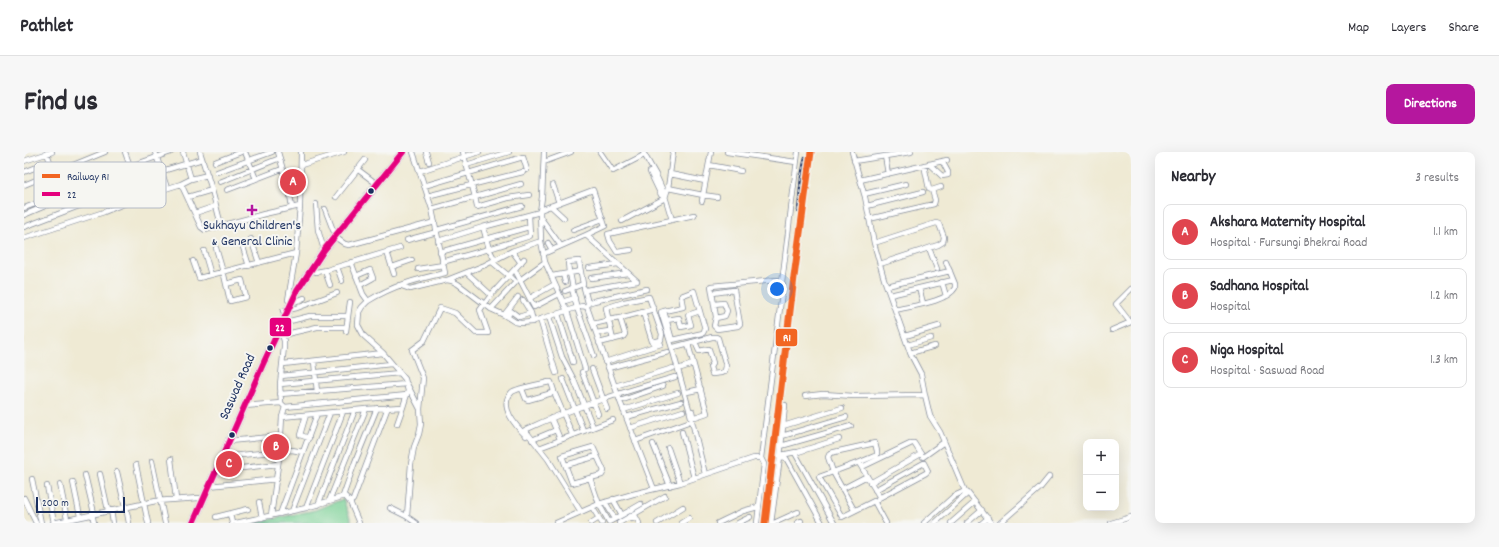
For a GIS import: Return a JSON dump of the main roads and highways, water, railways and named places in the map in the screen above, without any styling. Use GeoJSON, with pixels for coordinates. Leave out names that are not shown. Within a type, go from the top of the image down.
{"type":"FeatureCollection","features":[{"type":"Feature","properties":{"kind":"highway","name":"Saswad Road"},"geometry":{"type":"LineString","coordinates":[[188,523],[290,301],[324,250],[403,152]]}},
{"type":"Feature","properties":{"kind":"highway","name":"Saswad Road"},"geometry":{"type":"LineString","coordinates":[[193,523],[208,486],[281,325],[285,311]]}},
{"type":"Feature","properties":{"kind":"railway"},"geometry":{"type":"LineString","coordinates":[[765,523],[794,277],[811,152]]}},
{"type":"Feature","properties":{"kind":"railway"},"geometry":{"type":"LineString","coordinates":[[798,211],[801,177],[805,157]]}},
{"type":"Feature","properties":{"kind":"rail line","name":"R1"},"geometry":{"type":"LineString","coordinates":[[765,523],[794,277],[811,152]]}},
{"type":"Feature","properties":{"kind":"place","name":"Akshara Maternity Hospital"},"geometry":{"type":"Point","coordinates":[293,182]}},
{"type":"Feature","properties":{"kind":"place","name":"Sukhayu Children's & General Clinic"},"geometry":{"type":"Point","coordinates":[252,210]}},
{"type":"Feature","properties":{"kind":"place","name":"Sadhana Hospital"},"geometry":{"type":"Point","coordinates":[276,447]}},
{"type":"Feature","properties":{"kind":"place","name":"Niga Hospital"},"geometry":{"type":"Point","coordinates":[229,464]}}]}
